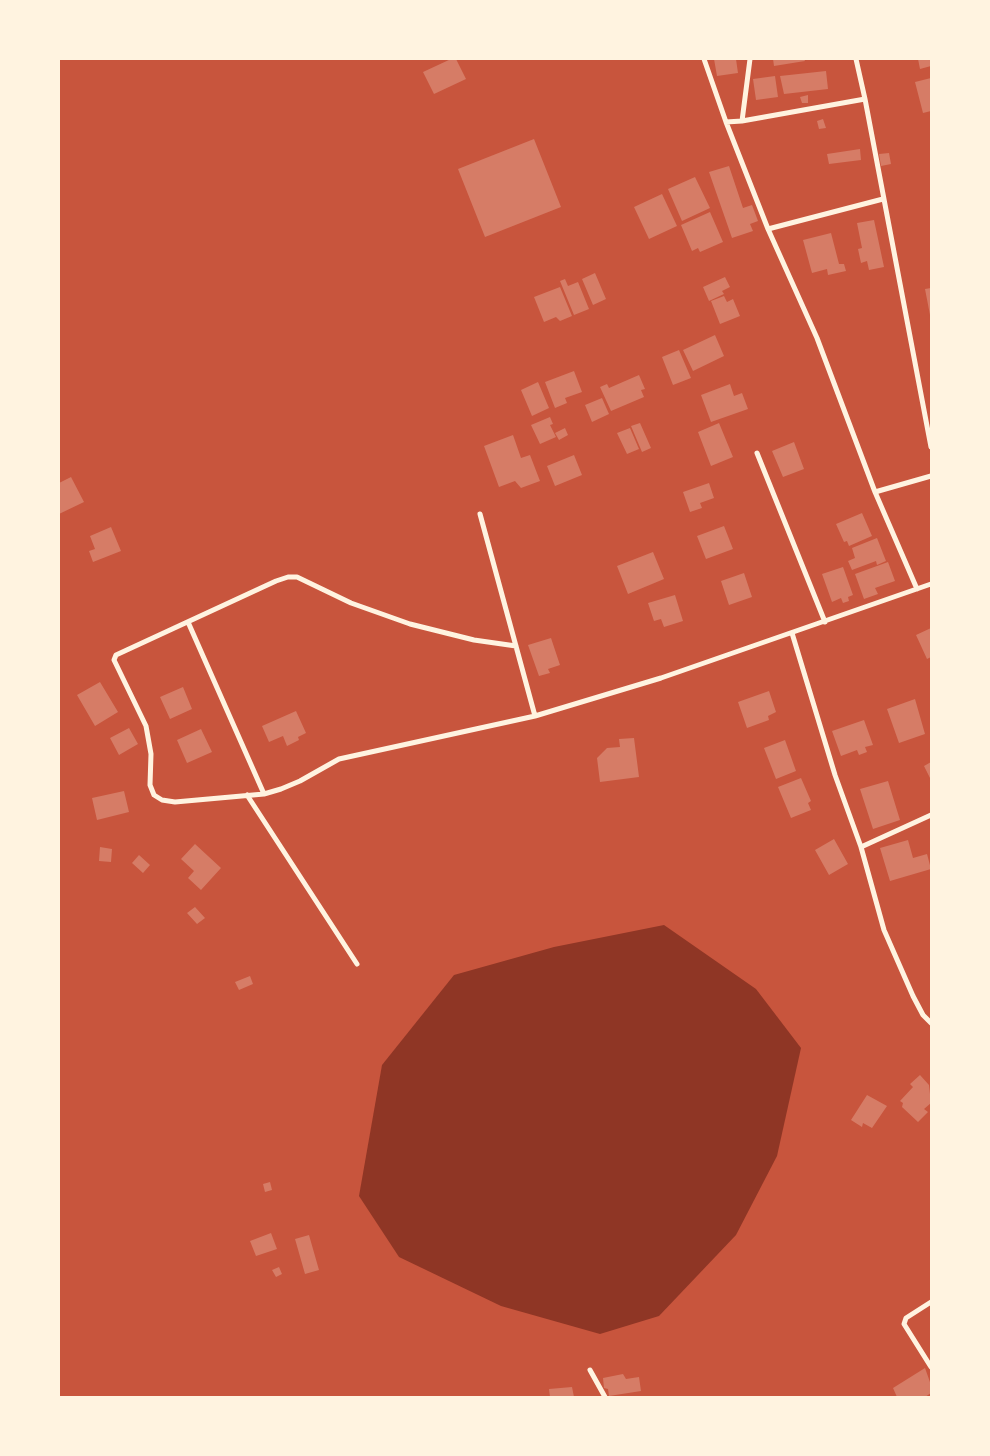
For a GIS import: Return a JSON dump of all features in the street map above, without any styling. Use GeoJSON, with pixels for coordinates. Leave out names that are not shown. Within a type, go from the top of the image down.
{"type":"FeatureCollection","features":[{"type":"Feature","properties":{"kind":"street"},"geometry":{"type":"LineString","coordinates":[[704,59],[726,122],[768,228],[816,338],[875,492],[918,588]]}},
{"type":"Feature","properties":{"kind":"street"},"geometry":{"type":"LineString","coordinates":[[742,122],[750,59]]}},
{"type":"Feature","properties":{"kind":"street"},"geometry":{"type":"LineString","coordinates":[[856,59],[931,447]]}},
{"type":"Feature","properties":{"kind":"street"},"geometry":{"type":"LineString","coordinates":[[726,122],[742,122],[865,99]]}},
{"type":"Feature","properties":{"kind":"street"},"geometry":{"type":"LineString","coordinates":[[768,228],[883,200]]}},
{"type":"Feature","properties":{"kind":"street"},"geometry":{"type":"LineString","coordinates":[[757,453],[825,622]]}},
{"type":"Feature","properties":{"kind":"street"},"geometry":{"type":"LineString","coordinates":[[875,492],[931,476]]}},
{"type":"Feature","properties":{"kind":"street"},"geometry":{"type":"LineString","coordinates":[[480,514],[535,716]]}},
{"type":"Feature","properties":{"kind":"street"},"geometry":{"type":"LineString","coordinates":[[516,646],[474,640],[410,624],[351,603],[297,577],[288,577],[116,655],[114,660],[146,726],[151,754],[150,785],[154,795],[162,800],[174,802],[264,794],[300,781],[339,759],[535,716],[661,678],[931,584]]}},
{"type":"Feature","properties":{"kind":"street"},"geometry":{"type":"LineString","coordinates":[[188,622],[264,794]]}},
{"type":"Feature","properties":{"kind":"street"},"geometry":{"type":"LineString","coordinates":[[792,633],[835,775],[861,847],[884,930],[913,996],[923,1015],[931,1023]]}},
{"type":"Feature","properties":{"kind":"street"},"geometry":{"type":"LineString","coordinates":[[247,795],[357,964]]}},
{"type":"Feature","properties":{"kind":"street"},"geometry":{"type":"LineString","coordinates":[[861,847],[931,815]]}},
{"type":"Feature","properties":{"kind":"street"},"geometry":{"type":"LineString","coordinates":[[931,1302],[904,1321],[904,1324],[931,1367]]}},
{"type":"Feature","properties":{"kind":"street"},"geometry":{"type":"LineString","coordinates":[[590,1370],[605,1397]]}},
{"type":"Feature","properties":{"kind":"shaded area"},"geometry":{"type":"Polygon","coordinates":[[[664,925],[756,989],[801,1048],[777,1156],[736,1235],[659,1316],[600,1334],[501,1306],[399,1257],[359,1196],[382,1065],[454,975],[554,947],[664,925]]]}},
{"type":"Feature","properties":{"kind":"building"},"geometry":{"type":"Polygon","coordinates":[[[451,59],[456,59],[466,79],[434,94],[423,72],[451,59]]]}},
{"type":"Feature","properties":{"kind":"building"},"geometry":{"type":"Polygon","coordinates":[[[714,59],[736,59],[738,73],[717,76],[714,59]]]}},
{"type":"Feature","properties":{"kind":"building"},"geometry":{"type":"Polygon","coordinates":[[[773,59],[804,59],[805,61],[774,66],[773,59]]]}},
{"type":"Feature","properties":{"kind":"building"},"geometry":{"type":"Polygon","coordinates":[[[918,59],[931,59],[931,66],[920,69],[918,59]]]}},
{"type":"Feature","properties":{"kind":"building"},"geometry":{"type":"Polygon","coordinates":[[[826,71],[828,89],[784,94],[780,76],[826,71]]]}},
{"type":"Feature","properties":{"kind":"building"},"geometry":{"type":"Polygon","coordinates":[[[775,76],[778,97],[756,100],[753,79],[775,76]]]}},
{"type":"Feature","properties":{"kind":"building"},"geometry":{"type":"Polygon","coordinates":[[[931,78],[931,111],[923,113],[915,82],[931,78]]]}},
{"type":"Feature","properties":{"kind":"building"},"geometry":{"type":"Polygon","coordinates":[[[808,95],[808,103],[802,103],[800,97],[808,95]]]}},
{"type":"Feature","properties":{"kind":"building"},"geometry":{"type":"Polygon","coordinates":[[[823,119],[826,128],[819,129],[817,121],[823,119]]]}},
{"type":"Feature","properties":{"kind":"building"},"geometry":{"type":"Polygon","coordinates":[[[534,139],[561,207],[485,237],[458,169],[534,139]]]}},
{"type":"Feature","properties":{"kind":"building"},"geometry":{"type":"Polygon","coordinates":[[[860,149],[861,160],[829,164],[827,154],[860,149]]]}},
{"type":"Feature","properties":{"kind":"building"},"geometry":{"type":"Polygon","coordinates":[[[889,153],[891,164],[881,166],[879,154],[889,153]]]}},
{"type":"Feature","properties":{"kind":"building"},"geometry":{"type":"Polygon","coordinates":[[[729,166],[743,208],[752,205],[758,221],[750,224],[753,231],[732,238],[709,172],[729,166]]]}},
{"type":"Feature","properties":{"kind":"building"},"geometry":{"type":"Polygon","coordinates":[[[695,177],[710,208],[682,221],[668,189],[695,177]]]}},
{"type":"Feature","properties":{"kind":"building"},"geometry":{"type":"Polygon","coordinates":[[[662,194],[677,226],[649,239],[634,207],[662,194]]]}},
{"type":"Feature","properties":{"kind":"building"},"geometry":{"type":"Polygon","coordinates":[[[710,212],[723,242],[700,252],[698,248],[692,251],[681,225],[710,212]]]}},
{"type":"Feature","properties":{"kind":"building"},"geometry":{"type":"Polygon","coordinates":[[[874,220],[884,267],[869,270],[867,261],[861,263],[858,249],[862,248],[857,223],[874,220]]]}},
{"type":"Feature","properties":{"kind":"building"},"geometry":{"type":"Polygon","coordinates":[[[831,233],[839,264],[844,264],[846,271],[828,275],[827,269],[812,273],[803,240],[831,233]]]}},
{"type":"Feature","properties":{"kind":"building"},"geometry":{"type":"Polygon","coordinates":[[[595,273],[606,299],[593,305],[582,279],[595,273]]]}},
{"type":"Feature","properties":{"kind":"building"},"geometry":{"type":"Polygon","coordinates":[[[725,277],[730,287],[722,291],[724,294],[709,301],[703,287],[725,277]]]}},
{"type":"Feature","properties":{"kind":"building"},"geometry":{"type":"Polygon","coordinates":[[[565,279],[568,286],[578,282],[589,309],[574,315],[560,281],[565,279]]]}},
{"type":"Feature","properties":{"kind":"building"},"geometry":{"type":"Polygon","coordinates":[[[560,287],[572,316],[560,321],[556,317],[544,322],[534,297],[560,287]]]}},
{"type":"Feature","properties":{"kind":"building"},"geometry":{"type":"Polygon","coordinates":[[[931,288],[931,314],[930,315],[925,289],[931,288]]]}},
{"type":"Feature","properties":{"kind":"building"},"geometry":{"type":"Polygon","coordinates":[[[724,296],[727,302],[733,299],[740,316],[720,324],[711,301],[724,296]]]}},
{"type":"Feature","properties":{"kind":"building"},"geometry":{"type":"Polygon","coordinates":[[[715,335],[724,356],[693,371],[683,350],[715,335]]]}},
{"type":"Feature","properties":{"kind":"building"},"geometry":{"type":"Polygon","coordinates":[[[679,350],[691,378],[673,385],[662,357],[679,350]]]}},
{"type":"Feature","properties":{"kind":"building"},"geometry":{"type":"Polygon","coordinates":[[[574,371],[582,392],[565,398],[567,403],[555,408],[545,382],[574,371]]]}},
{"type":"Feature","properties":{"kind":"building"},"geometry":{"type":"Polygon","coordinates":[[[639,375],[645,389],[641,390],[644,397],[611,411],[600,387],[607,384],[609,388],[639,375]]]}},
{"type":"Feature","properties":{"kind":"building"},"geometry":{"type":"Polygon","coordinates":[[[538,382],[549,408],[532,416],[521,390],[538,382]]]}},
{"type":"Feature","properties":{"kind":"building"},"geometry":{"type":"Polygon","coordinates":[[[730,384],[734,396],[742,393],[748,409],[711,422],[701,395],[730,384]]]}},
{"type":"Feature","properties":{"kind":"building"},"geometry":{"type":"Polygon","coordinates":[[[602,398],[609,414],[592,422],[585,405],[602,398]]]}},
{"type":"Feature","properties":{"kind":"building"},"geometry":{"type":"Polygon","coordinates":[[[550,417],[553,424],[550,425],[556,437],[540,444],[531,425],[550,417]]]}},
{"type":"Feature","properties":{"kind":"building"},"geometry":{"type":"Polygon","coordinates":[[[640,423],[651,448],[642,452],[631,426],[640,423]]]}},
{"type":"Feature","properties":{"kind":"building"},"geometry":{"type":"Polygon","coordinates":[[[719,423],[733,457],[711,466],[698,432],[719,423]]]}},
{"type":"Feature","properties":{"kind":"building"},"geometry":{"type":"Polygon","coordinates":[[[565,428],[568,435],[559,440],[555,433],[565,428]]]}},
{"type":"Feature","properties":{"kind":"building"},"geometry":{"type":"Polygon","coordinates":[[[630,428],[639,449],[627,454],[617,433],[630,428]]]}},
{"type":"Feature","properties":{"kind":"building"},"geometry":{"type":"Polygon","coordinates":[[[513,435],[521,458],[530,455],[540,481],[521,488],[515,481],[499,487],[484,446],[513,435]]]}},
{"type":"Feature","properties":{"kind":"building"},"geometry":{"type":"Polygon","coordinates":[[[794,442],[804,469],[783,477],[772,451],[794,442]]]}},
{"type":"Feature","properties":{"kind":"building"},"geometry":{"type":"Polygon","coordinates":[[[574,455],[582,475],[555,486],[547,466],[574,455]]]}},
{"type":"Feature","properties":{"kind":"building"},"geometry":{"type":"Polygon","coordinates":[[[71,477],[84,502],[59,514],[59,483],[71,477]]]}},
{"type":"Feature","properties":{"kind":"building"},"geometry":{"type":"Polygon","coordinates":[[[709,483],[714,498],[700,503],[702,508],[690,512],[683,492],[709,483]]]}},
{"type":"Feature","properties":{"kind":"building"},"geometry":{"type":"Polygon","coordinates":[[[862,513],[872,536],[849,546],[847,541],[844,542],[836,524],[862,513]]]}},
{"type":"Feature","properties":{"kind":"building"},"geometry":{"type":"Polygon","coordinates":[[[724,526],[733,549],[706,559],[697,536],[724,526]]]}},
{"type":"Feature","properties":{"kind":"building"},"geometry":{"type":"Polygon","coordinates":[[[111,527],[121,551],[93,562],[89,551],[95,549],[90,536],[111,527]]]}},
{"type":"Feature","properties":{"kind":"building"},"geometry":{"type":"Polygon","coordinates":[[[877,538],[886,561],[877,565],[876,561],[852,570],[848,561],[855,558],[852,548],[877,538]]]}},
{"type":"Feature","properties":{"kind":"building"},"geometry":{"type":"Polygon","coordinates":[[[653,552],[664,579],[628,594],[617,566],[653,552]]]}},
{"type":"Feature","properties":{"kind":"building"},"geometry":{"type":"Polygon","coordinates":[[[888,562],[895,581],[875,588],[878,594],[864,599],[855,574],[888,562]]]}},
{"type":"Feature","properties":{"kind":"building"},"geometry":{"type":"Polygon","coordinates":[[[843,567],[853,595],[848,597],[849,601],[843,603],[841,598],[832,602],[822,574],[843,567]]]}},
{"type":"Feature","properties":{"kind":"building"},"geometry":{"type":"Polygon","coordinates":[[[744,573],[752,597],[729,605],[721,581],[744,573]]]}},
{"type":"Feature","properties":{"kind":"building"},"geometry":{"type":"Polygon","coordinates":[[[675,595],[683,621],[664,627],[661,619],[654,621],[648,603],[675,595]]]}},
{"type":"Feature","properties":{"kind":"building"},"geometry":{"type":"Polygon","coordinates":[[[931,628],[931,657],[927,659],[916,635],[931,628]]]}},
{"type":"Feature","properties":{"kind":"building"},"geometry":{"type":"Polygon","coordinates":[[[551,638],[560,665],[548,669],[550,673],[539,676],[528,645],[551,638]]]}},
{"type":"Feature","properties":{"kind":"building"},"geometry":{"type":"Polygon","coordinates":[[[100,682],[118,712],[95,726],[77,695],[100,682]]]}},
{"type":"Feature","properties":{"kind":"building"},"geometry":{"type":"Polygon","coordinates":[[[183,687],[192,709],[170,719],[160,697],[183,687]]]}},
{"type":"Feature","properties":{"kind":"building"},"geometry":{"type":"Polygon","coordinates":[[[769,691],[776,712],[768,716],[769,720],[747,728],[738,702],[769,691]]]}},
{"type":"Feature","properties":{"kind":"building"},"geometry":{"type":"Polygon","coordinates":[[[915,699],[925,734],[899,743],[887,709],[915,699]]]}},
{"type":"Feature","properties":{"kind":"building"},"geometry":{"type":"Polygon","coordinates":[[[296,711],[306,733],[298,737],[299,740],[287,746],[283,736],[269,742],[262,726],[296,711]]]}},
{"type":"Feature","properties":{"kind":"building"},"geometry":{"type":"Polygon","coordinates":[[[864,720],[873,745],[865,747],[867,752],[859,755],[857,750],[841,756],[832,731],[864,720]]]}},
{"type":"Feature","properties":{"kind":"building"},"geometry":{"type":"Polygon","coordinates":[[[129,728],[138,744],[119,755],[110,738],[129,728]]]}},
{"type":"Feature","properties":{"kind":"building"},"geometry":{"type":"Polygon","coordinates":[[[201,729],[212,752],[187,763],[177,740],[201,729]]]}},
{"type":"Feature","properties":{"kind":"building"},"geometry":{"type":"Polygon","coordinates":[[[634,738],[639,777],[600,782],[597,758],[607,748],[620,747],[619,739],[634,738]]]}},
{"type":"Feature","properties":{"kind":"building"},"geometry":{"type":"Polygon","coordinates":[[[785,740],[796,771],[776,779],[764,748],[785,740]]]}},
{"type":"Feature","properties":{"kind":"building"},"geometry":{"type":"Polygon","coordinates":[[[931,762],[931,780],[924,766],[931,762]]]}},
{"type":"Feature","properties":{"kind":"building"},"geometry":{"type":"Polygon","coordinates":[[[801,778],[811,801],[808,803],[811,810],[791,818],[778,787],[801,778]]]}},
{"type":"Feature","properties":{"kind":"building"},"geometry":{"type":"Polygon","coordinates":[[[888,781],[900,820],[873,829],[860,789],[888,781]]]}},
{"type":"Feature","properties":{"kind":"building"},"geometry":{"type":"Polygon","coordinates":[[[124,791],[129,812],[97,820],[92,798],[124,791]]]}},
{"type":"Feature","properties":{"kind":"building"},"geometry":{"type":"Polygon","coordinates":[[[834,839],[848,864],[829,875],[815,850],[834,839]]]}},
{"type":"Feature","properties":{"kind":"building"},"geometry":{"type":"Polygon","coordinates":[[[908,840],[913,858],[927,854],[931,869],[890,881],[880,848],[908,840]]]}},
{"type":"Feature","properties":{"kind":"building"},"geometry":{"type":"Polygon","coordinates":[[[195,844],[221,868],[201,890],[188,878],[194,871],[181,859],[195,844]]]}},
{"type":"Feature","properties":{"kind":"building"},"geometry":{"type":"Polygon","coordinates":[[[100,847],[112,849],[111,862],[99,861],[100,847]]]}},
{"type":"Feature","properties":{"kind":"building"},"geometry":{"type":"Polygon","coordinates":[[[139,855],[150,865],[143,873],[132,863],[139,855]]]}},
{"type":"Feature","properties":{"kind":"building"},"geometry":{"type":"Polygon","coordinates":[[[195,907],[205,918],[197,924],[187,913],[195,907]]]}},
{"type":"Feature","properties":{"kind":"building"},"geometry":{"type":"Polygon","coordinates":[[[250,976],[253,984],[239,990],[235,982],[250,976]]]}},
{"type":"Feature","properties":{"kind":"building"},"geometry":{"type":"Polygon","coordinates":[[[920,1075],[929,1085],[931,1103],[924,1109],[928,1112],[918,1122],[902,1107],[903,1103],[900,1101],[913,1087],[910,1084],[920,1075]]]}},
{"type":"Feature","properties":{"kind":"building"},"geometry":{"type":"Polygon","coordinates":[[[867,1095],[887,1106],[872,1128],[863,1123],[862,1127],[851,1120],[867,1095]]]}},
{"type":"Feature","properties":{"kind":"building"},"geometry":{"type":"Polygon","coordinates":[[[270,1182],[272,1190],[265,1192],[263,1184],[270,1182]]]}},
{"type":"Feature","properties":{"kind":"building"},"geometry":{"type":"Polygon","coordinates":[[[271,1233],[277,1249],[256,1256],[250,1241],[271,1233]]]}},
{"type":"Feature","properties":{"kind":"building"},"geometry":{"type":"Polygon","coordinates":[[[309,1235],[319,1270],[305,1274],[295,1239],[309,1235]]]}},
{"type":"Feature","properties":{"kind":"building"},"geometry":{"type":"Polygon","coordinates":[[[279,1267],[282,1274],[276,1277],[272,1270],[279,1267]]]}},
{"type":"Feature","properties":{"kind":"building"},"geometry":{"type":"Polygon","coordinates":[[[925,1368],[931,1385],[931,1393],[925,1397],[897,1397],[893,1388],[925,1368]]]}},
{"type":"Feature","properties":{"kind":"building"},"geometry":{"type":"Polygon","coordinates":[[[623,1374],[626,1379],[639,1377],[641,1391],[609,1396],[608,1389],[604,1388],[603,1378],[623,1374]]]}},
{"type":"Feature","properties":{"kind":"building"},"geometry":{"type":"Polygon","coordinates":[[[572,1387],[574,1397],[550,1397],[549,1389],[572,1387]]]}}]}
